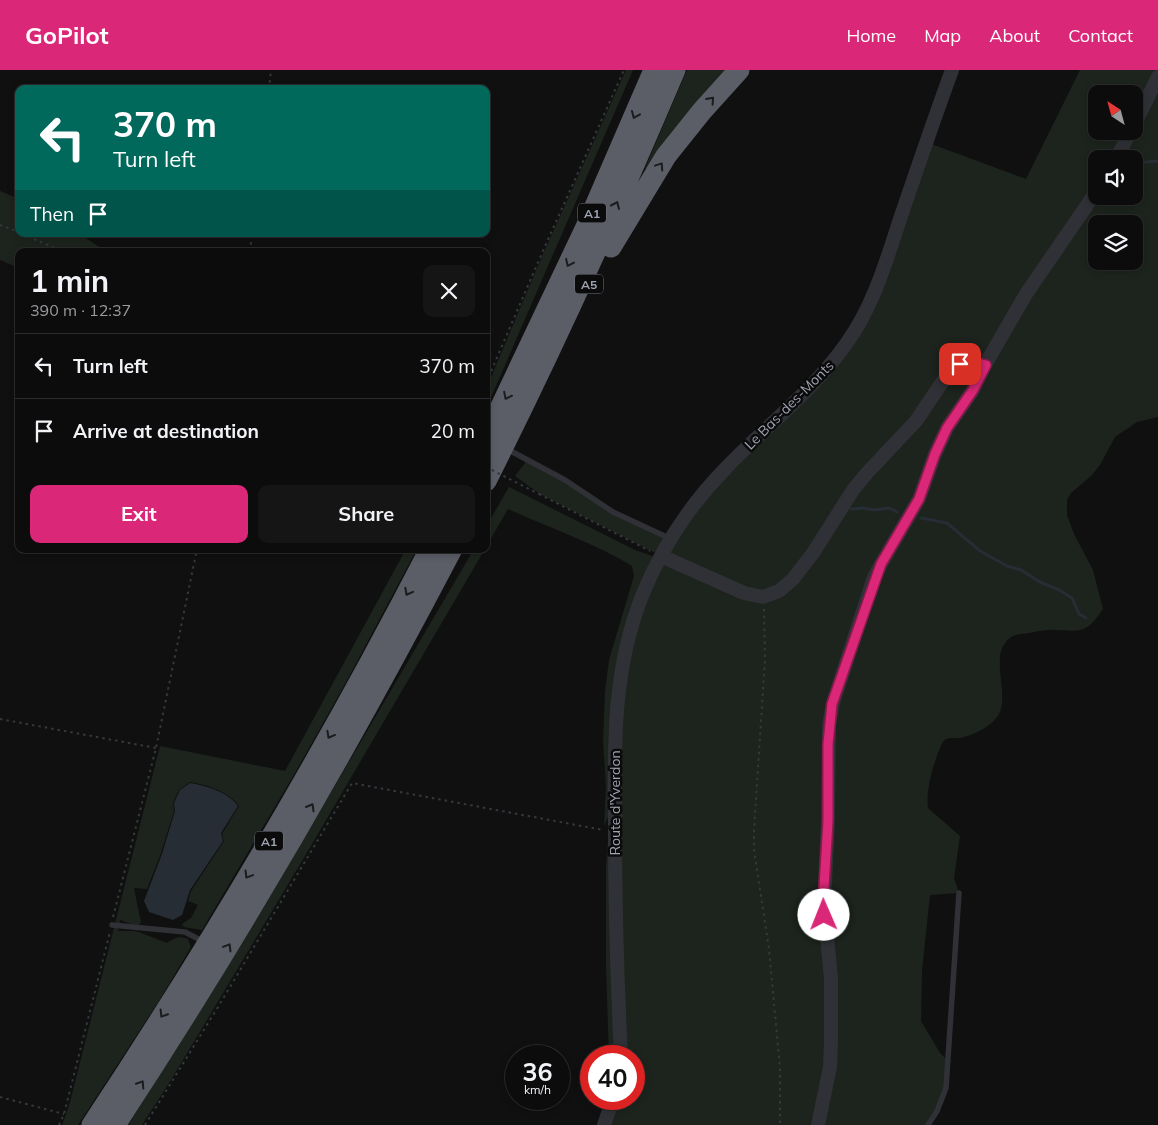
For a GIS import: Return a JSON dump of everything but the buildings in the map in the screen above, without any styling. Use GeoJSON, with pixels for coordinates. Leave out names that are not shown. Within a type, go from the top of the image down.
{"type":"FeatureCollection","features":[{"type":"Feature","properties":{"kind":"highway","name":"A1"},"geometry":{"type":"LineString","coordinates":[[490,452],[493,431],[583,233],[654,70]]}},
{"type":"Feature","properties":{"kind":"highway","name":"A1"},"geometry":{"type":"LineString","coordinates":[[493,431],[552,345],[617,204],[675,70]]}},
{"type":"Feature","properties":{"kind":"highway","name":"A5"},"geometry":{"type":"LineString","coordinates":[[552,345],[662,163],[702,111],[739,70]]}},
{"type":"Feature","properties":{"kind":"highway","name":"A1"},"geometry":{"type":"LineString","coordinates":[[92,1125],[207,944],[309,771],[370,663],[428,553]]}},
{"type":"Feature","properties":{"kind":"highway","name":"A1"},"geometry":{"type":"LineString","coordinates":[[115,1125],[207,980],[292,840],[368,705],[450,553]]}},
{"type":"Feature","properties":{"kind":"street","name":"Le Bas-des-Monts"},"geometry":{"type":"LineString","coordinates":[[661,556],[671,538],[710,485],[741,452],[819,378],[842,350],[858,326],[884,268],[952,70]]}},
{"type":"Feature","properties":{"kind":"street"},"geometry":{"type":"LineString","coordinates":[[1143,107],[1158,77]]}},
{"type":"Feature","properties":{"kind":"street"},"geometry":{"type":"LineString","coordinates":[[818,1125],[830,1067],[831,1040],[831,979],[824,896],[828,821],[828,744],[832,704],[881,564],[919,499],[935,454],[947,428],[973,390],[1026,294],[1088,204]]}},
{"type":"Feature","properties":{"kind":"street"},"geometry":{"type":"LineString","coordinates":[[661,556],[744,594],[763,597],[779,591],[793,579],[813,553],[853,490],[916,422],[954,367],[970,361],[986,365]]}},
{"type":"Feature","properties":{"kind":"street","name":"Route d'Yverdon"},"geometry":{"type":"LineString","coordinates":[[620,1045],[615,930],[615,726],[620,678],[635,616],[645,588],[661,556]]}},
{"type":"Feature","properties":{"kind":"street"},"geometry":{"type":"LineString","coordinates":[[604,1125],[609,1110]]}},
{"type":"Feature","properties":{"kind":"lane"},"geometry":{"type":"LineString","coordinates":[[493,431],[612,512],[671,538]]}},
{"type":"Feature","properties":{"kind":"lane"},"geometry":{"type":"LineString","coordinates":[[928,1125],[937,1111],[946,1088],[959,893]]}},
{"type":"Feature","properties":{"kind":"lane"},"geometry":{"type":"LineString","coordinates":[[112,924],[185,932],[207,944]]}},
{"type":"Feature","properties":{"kind":"path"},"geometry":{"type":"LineString","coordinates":[[269,85],[271,70]]}},
{"type":"Feature","properties":{"kind":"path"},"geometry":{"type":"LineString","coordinates":[[490,374],[624,70]]}},
{"type":"Feature","properties":{"kind":"path"},"geometry":{"type":"LineString","coordinates":[[0,224],[15,231]]}},
{"type":"Feature","properties":{"kind":"path"},"geometry":{"type":"LineString","coordinates":[[29,237],[55,248]]}},
{"type":"Feature","properties":{"kind":"path"},"geometry":{"type":"LineString","coordinates":[[490,469],[661,556]]}},
{"type":"Feature","properties":{"kind":"path"},"geometry":{"type":"LineString","coordinates":[[59,1125],[64,1114],[156,748],[196,553]]}},
{"type":"Feature","properties":{"kind":"path"},"geometry":{"type":"LineString","coordinates":[[763,597],[765,660],[754,850],[769,949],[780,1068],[780,1125]]}},
{"type":"Feature","properties":{"kind":"path"},"geometry":{"type":"LineString","coordinates":[[0,719],[156,748]]}},
{"type":"Feature","properties":{"kind":"path"},"geometry":{"type":"LineString","coordinates":[[145,1125],[352,784],[615,832]]}},
{"type":"Feature","properties":{"kind":"path"},"geometry":{"type":"LineString","coordinates":[[0,1097],[64,1114]]}},
{"type":"Feature","properties":{"kind":"shaded area"},"geometry":{"type":"Polygon","coordinates":[[[626,70],[633,70],[490,400],[490,380],[543,254],[626,70]]]}},
{"type":"Feature","properties":{"kind":"shaded area"},"geometry":{"type":"Polygon","coordinates":[[[687,70],[730,70],[649,171],[645,168],[687,70]]]}},
{"type":"Feature","properties":{"kind":"shaded area"},"geometry":{"type":"Polygon","coordinates":[[[1080,70],[1158,70],[1158,417],[1137,422],[1115,437],[1100,465],[1091,476],[1071,493],[1067,500],[1067,515],[1074,534],[1093,570],[1103,609],[1092,623],[1083,629],[1072,631],[1045,630],[1010,638],[1004,645],[1001,654],[1002,705],[999,714],[988,726],[977,732],[961,738],[945,740],[938,753],[930,780],[928,808],[960,836],[954,878],[959,893],[930,895],[922,971],[921,1021],[940,1053],[948,1061],[946,1088],[927,1125],[606,1125],[611,1110],[645,1110],[645,1045],[623,1045],[620,678],[661,556],[540,494],[515,476],[528,459],[604,507],[671,538],[848,342],[926,142],[1026,179],[1080,70]]]}},
{"type":"Feature","properties":{"kind":"shaded area"},"geometry":{"type":"Polygon","coordinates":[[[0,191],[15,197],[15,237],[84,237],[101,248],[15,248],[15,266],[0,260],[0,191]]]}},
{"type":"Feature","properties":{"kind":"shaded area"},"geometry":{"type":"Polygon","coordinates":[[[509,487],[635,550],[655,557],[638,597],[609,816],[604,825],[606,787],[603,741],[605,692],[609,660],[634,576],[632,566],[586,542],[508,509],[490,540],[490,520],[509,487]]]}},
{"type":"Feature","properties":{"kind":"shaded area"},"geometry":{"type":"Polygon","coordinates":[[[404,553],[415,553],[295,773],[202,930],[184,927],[182,924],[191,918],[198,905],[188,901],[191,891],[224,841],[222,834],[239,806],[229,796],[203,785],[190,782],[179,790],[173,803],[174,811],[161,853],[147,889],[134,888],[141,923],[137,926],[120,920],[118,931],[136,931],[167,943],[172,939],[185,938],[188,939],[191,947],[159,1001],[78,1125],[62,1125],[69,1106],[160,746],[285,771],[404,553]]]}},
{"type":"Feature","properties":{"kind":"shaded area"},"geometry":{"type":"Polygon","coordinates":[[[472,553],[483,553],[171,1080],[142,1125],[128,1125],[252,927],[472,553]]]}},
{"type":"Feature","properties":{"kind":"shaded area"},"geometry":{"type":"Polygon","coordinates":[[[190,783],[223,793],[238,806],[221,833],[223,841],[190,890],[182,915],[173,920],[149,912],[144,901],[162,854],[175,811],[174,803],[180,790],[190,783]]]}},
{"type":"Feature","properties":{"kind":"shaded area"},"geometry":{"type":"Polygon","coordinates":[[[608,840],[610,840],[619,1045],[609,1045],[606,866],[608,840]]]}},
{"type":"Feature","properties":{"kind":"waterway"},"geometry":{"type":"LineString","coordinates":[[1143,162],[1158,161]]}},
{"type":"Feature","properties":{"kind":"waterway"},"geometry":{"type":"LineString","coordinates":[[851,509],[864,508],[874,510],[889,508],[897,512]]}},
{"type":"Feature","properties":{"kind":"waterway"},"geometry":{"type":"LineString","coordinates":[[921,518],[947,523],[980,551],[1059,590],[1072,598],[1079,614],[1086,618]]}},
{"type":"Feature","properties":{"kind":"route"},"geometry":{"type":"LineString","coordinates":[[824,915],[828,821],[828,744],[832,704],[874,578],[912,514],[947,428],[973,390],[986,365],[970,361],[960,364]]}}]}
